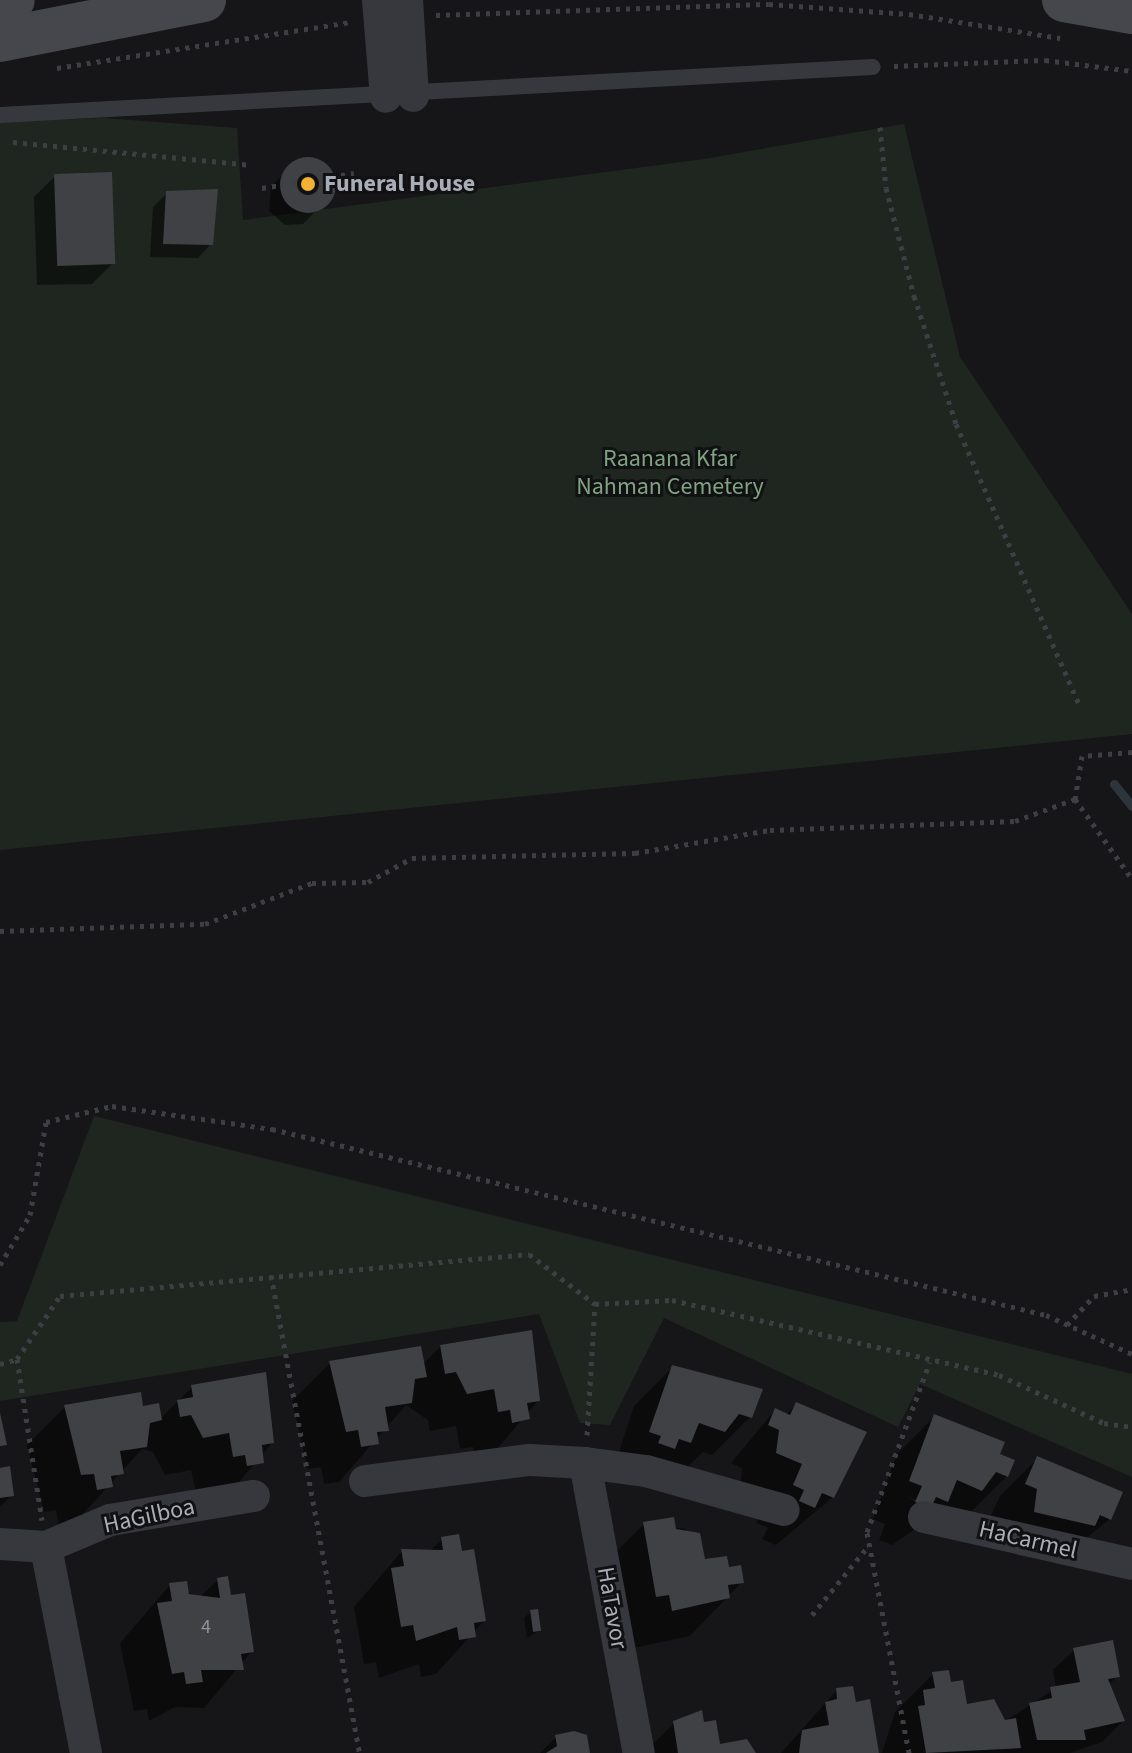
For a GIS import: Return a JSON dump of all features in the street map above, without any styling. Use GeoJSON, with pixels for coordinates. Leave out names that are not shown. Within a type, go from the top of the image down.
{"type":"FeatureCollection","features":[{"type":"Feature","properties":{"kind":"street"},"geometry":{"type":"LineString","coordinates":[[0,3],[13,0]]}},
{"type":"Feature","properties":{"kind":"street"},"geometry":{"type":"LineString","coordinates":[[0,40],[204,0]]}},
{"type":"Feature","properties":{"kind":"street"},"geometry":{"type":"LineString","coordinates":[[392,9],[400,96]]}},
{"type":"Feature","properties":{"kind":"street"},"geometry":{"type":"LineString","coordinates":[[1068,20],[1132,12]]}},
{"type":"Feature","properties":{"kind":"street"},"geometry":{"type":"LineString","coordinates":[[365,1481],[530,1460],[585,1463],[646,1471],[784,1510]]}},
{"type":"Feature","properties":{"kind":"street","name":"HaTavor"},"geometry":{"type":"LineString","coordinates":[[585,1463],[639,1753]]}},
{"type":"Feature","properties":{"kind":"street","name":"HaGilboa"},"geometry":{"type":"LineString","coordinates":[[0,1544],[46,1547],[110,1520],[254,1496]]}},
{"type":"Feature","properties":{"kind":"street","name":"HaCarmel"},"geometry":{"type":"LineString","coordinates":[[924,1517],[1132,1564]]}},
{"type":"Feature","properties":{"kind":"street"},"geometry":{"type":"LineString","coordinates":[[46,1547],[86,1753]]}},
{"type":"Feature","properties":{"kind":"lane"},"geometry":{"type":"LineString","coordinates":[[0,115],[400,96],[873,67]]}},
{"type":"Feature","properties":{"kind":"path"},"geometry":{"type":"LineString","coordinates":[[45,70],[392,9],[769,4],[909,14],[1068,20]]}},
{"type":"Feature","properties":{"kind":"path"},"geometry":{"type":"LineString","coordinates":[[873,67],[1045,60],[1132,71]]}},
{"type":"Feature","properties":{"kind":"path"},"geometry":{"type":"LineString","coordinates":[[880,127],[886,188],[914,296],[956,424],[1080,706]]}},
{"type":"Feature","properties":{"kind":"path"},"geometry":{"type":"LineString","coordinates":[[13,142],[252,165]]}},
{"type":"Feature","properties":{"kind":"path"},"geometry":{"type":"LineString","coordinates":[[262,188],[354,173]]}},
{"type":"Feature","properties":{"kind":"path"},"geometry":{"type":"LineString","coordinates":[[1132,752],[1082,756],[1075,799],[1132,879]]}},
{"type":"Feature","properties":{"kind":"path"},"geometry":{"type":"LineString","coordinates":[[0,931],[205,924],[312,883],[368,882],[412,858],[635,853],[770,830],[1015,821],[1075,799]]}},
{"type":"Feature","properties":{"kind":"path"},"geometry":{"type":"LineString","coordinates":[[0,1265],[30,1215],[46,1122],[112,1106],[272,1129],[1067,1325],[1132,1354]]}},
{"type":"Feature","properties":{"kind":"path"},"geometry":{"type":"LineString","coordinates":[[0,1364],[17,1359],[60,1296],[529,1254],[595,1304],[672,1300],[930,1362],[999,1375],[1104,1423],[1132,1427]]}},
{"type":"Feature","properties":{"kind":"path"},"geometry":{"type":"LineString","coordinates":[[271,1275],[360,1753]]}},
{"type":"Feature","properties":{"kind":"path"},"geometry":{"type":"LineString","coordinates":[[1067,1325],[1094,1296],[1132,1289]]}},
{"type":"Feature","properties":{"kind":"path"},"geometry":{"type":"LineString","coordinates":[[585,1463],[595,1304]]}},
{"type":"Feature","properties":{"kind":"path"},"geometry":{"type":"LineString","coordinates":[[17,1359],[46,1547]]}},
{"type":"Feature","properties":{"kind":"path"},"geometry":{"type":"LineString","coordinates":[[909,1753],[867,1532],[930,1362]]}},
{"type":"Feature","properties":{"kind":"path"},"geometry":{"type":"LineString","coordinates":[[812,1615],[870,1544]]}},
{"type":"Feature","properties":{"kind":"green space","name":"Raanana Kfar Nahman Cemetery"},"geometry":{"type":"Polygon","coordinates":[[[104,118],[237,128],[243,220],[704,159],[904,124],[960,357],[1132,614],[1132,734],[0,850],[0,122],[104,118]]]}},
{"type":"Feature","properties":{"kind":"green space"},"geometry":{"type":"Polygon","coordinates":[[[94,1116],[1132,1374],[1132,1477],[920,1384],[898,1427],[664,1318],[610,1425],[580,1423],[539,1314],[0,1401],[0,1322],[17,1321],[94,1116]]]}},
{"type":"Feature","properties":{"kind":"building","name":"Funeral House"},"geometry":{"type":"Polygon","coordinates":[[[308,157],[327,166],[336,185],[327,204],[308,213],[289,204],[280,185],[289,166],[308,157]]]}},
{"type":"Feature","properties":{"kind":"building"},"geometry":{"type":"Polygon","coordinates":[[[112,172],[115,264],[57,266],[54,174],[112,172]]]}},
{"type":"Feature","properties":{"kind":"building"},"geometry":{"type":"Polygon","coordinates":[[[218,189],[213,245],[163,244],[166,191],[218,189]]]}},
{"type":"Feature","properties":{"kind":"building"},"geometry":{"type":"Polygon","coordinates":[[[532,1330],[540,1401],[527,1403],[530,1419],[512,1423],[510,1410],[498,1412],[494,1389],[467,1394],[456,1372],[445,1374],[440,1345],[532,1330]]]}},
{"type":"Feature","properties":{"kind":"building"},"geometry":{"type":"Polygon","coordinates":[[[421,1346],[427,1377],[415,1379],[412,1403],[385,1407],[389,1431],[377,1432],[379,1444],[361,1447],[358,1430],[346,1432],[329,1361],[421,1346]]]}},
{"type":"Feature","properties":{"kind":"building"},"geometry":{"type":"Polygon","coordinates":[[[672,1365],[763,1389],[752,1418],[739,1414],[725,1432],[699,1423],[691,1443],[679,1439],[675,1449],[658,1443],[661,1436],[649,1432],[672,1365]]]}},
{"type":"Feature","properties":{"kind":"building"},"geometry":{"type":"Polygon","coordinates":[[[266,1372],[274,1443],[262,1445],[264,1463],[247,1466],[245,1455],[233,1457],[229,1433],[203,1438],[191,1415],[180,1417],[177,1400],[193,1397],[191,1385],[266,1372]]]}},
{"type":"Feature","properties":{"kind":"building"},"geometry":{"type":"Polygon","coordinates":[[[141,1392],[143,1406],[159,1403],[162,1420],[150,1423],[147,1447],[120,1451],[124,1474],[111,1476],[113,1487],[97,1490],[94,1474],[81,1475],[64,1405],[141,1392]]]}},
{"type":"Feature","properties":{"kind":"building"},"geometry":{"type":"Polygon","coordinates":[[[796,1402],[867,1432],[834,1498],[822,1493],[815,1508],[799,1501],[804,1490],[793,1485],[802,1464],[776,1453],[779,1430],[768,1425],[775,1408],[790,1415],[796,1402]]]}},
{"type":"Feature","properties":{"kind":"building"},"geometry":{"type":"Polygon","coordinates":[[[0,1413],[7,1445],[0,1446],[0,1413]]]}},
{"type":"Feature","properties":{"kind":"building"},"geometry":{"type":"Polygon","coordinates":[[[934,1414],[1005,1442],[1000,1454],[1015,1460],[1008,1477],[996,1472],[982,1491],[957,1480],[948,1502],[936,1497],[931,1508],[915,1502],[922,1486],[909,1481],[934,1414]]]}},
{"type":"Feature","properties":{"kind":"building"},"geometry":{"type":"Polygon","coordinates":[[[1037,1456],[1123,1492],[1111,1520],[1100,1515],[1095,1526],[1034,1512],[1037,1489],[1025,1484],[1037,1456]]]}},
{"type":"Feature","properties":{"kind":"building"},"geometry":{"type":"Polygon","coordinates":[[[10,1466],[14,1496],[0,1498],[0,1468],[10,1466]]]}},
{"type":"Feature","properties":{"kind":"building"},"geometry":{"type":"Polygon","coordinates":[[[674,1517],[676,1529],[700,1533],[705,1559],[727,1556],[729,1567],[741,1565],[744,1583],[728,1585],[730,1598],[672,1611],[669,1595],[656,1597],[643,1522],[674,1517]]]}},
{"type":"Feature","properties":{"kind":"building"},"geometry":{"type":"Polygon","coordinates":[[[459,1534],[462,1551],[474,1549],[486,1621],[474,1623],[476,1637],[459,1640],[457,1627],[416,1641],[413,1625],[401,1627],[391,1568],[404,1566],[401,1549],[443,1550],[441,1537],[459,1534]]]}},
{"type":"Feature","properties":{"kind":"building"},"geometry":{"type":"Polygon","coordinates":[[[228,1576],[231,1595],[245,1593],[254,1652],[241,1654],[244,1670],[201,1670],[203,1682],[186,1684],[184,1672],[172,1674],[157,1603],[172,1601],[169,1583],[187,1581],[189,1594],[220,1598],[217,1578],[228,1576]]]}},
{"type":"Feature","properties":{"kind":"building"},"geometry":{"type":"Polygon","coordinates":[[[538,1609],[541,1631],[533,1632],[530,1610],[538,1609]]]}},
{"type":"Feature","properties":{"kind":"building"},"geometry":{"type":"Polygon","coordinates":[[[1113,1640],[1120,1677],[1108,1679],[1125,1721],[1084,1730],[1086,1740],[1037,1740],[1029,1703],[1052,1698],[1050,1687],[1080,1682],[1073,1648],[1113,1640]]]}},
{"type":"Feature","properties":{"kind":"building"},"geometry":{"type":"Polygon","coordinates":[[[949,1670],[951,1682],[963,1680],[967,1704],[994,1699],[1005,1720],[1016,1718],[1021,1748],[926,1753],[918,1706],[925,1705],[923,1690],[935,1688],[932,1672],[949,1670]]]}},
{"type":"Feature","properties":{"kind":"building"},"geometry":{"type":"Polygon","coordinates":[[[853,1686],[856,1702],[870,1699],[879,1753],[799,1753],[802,1730],[829,1725],[825,1702],[837,1699],[836,1688],[853,1686]]]}},
{"type":"Feature","properties":{"kind":"building"},"geometry":{"type":"Polygon","coordinates":[[[702,1710],[704,1722],[716,1720],[720,1744],[747,1739],[756,1753],[678,1753],[673,1721],[702,1710]]]}},
{"type":"Feature","properties":{"kind":"building"},"geometry":{"type":"Polygon","coordinates":[[[574,1731],[587,1735],[590,1753],[546,1753],[557,1746],[555,1735],[574,1731]]]}},
{"type":"Feature","properties":{"kind":"waterway"},"geometry":{"type":"LineString","coordinates":[[1114,784],[1132,806]]}},
{"type":"Feature","properties":{"kind":"place","name":"Funeral House"},"geometry":{"type":"Point","coordinates":[308,184]}}]}
